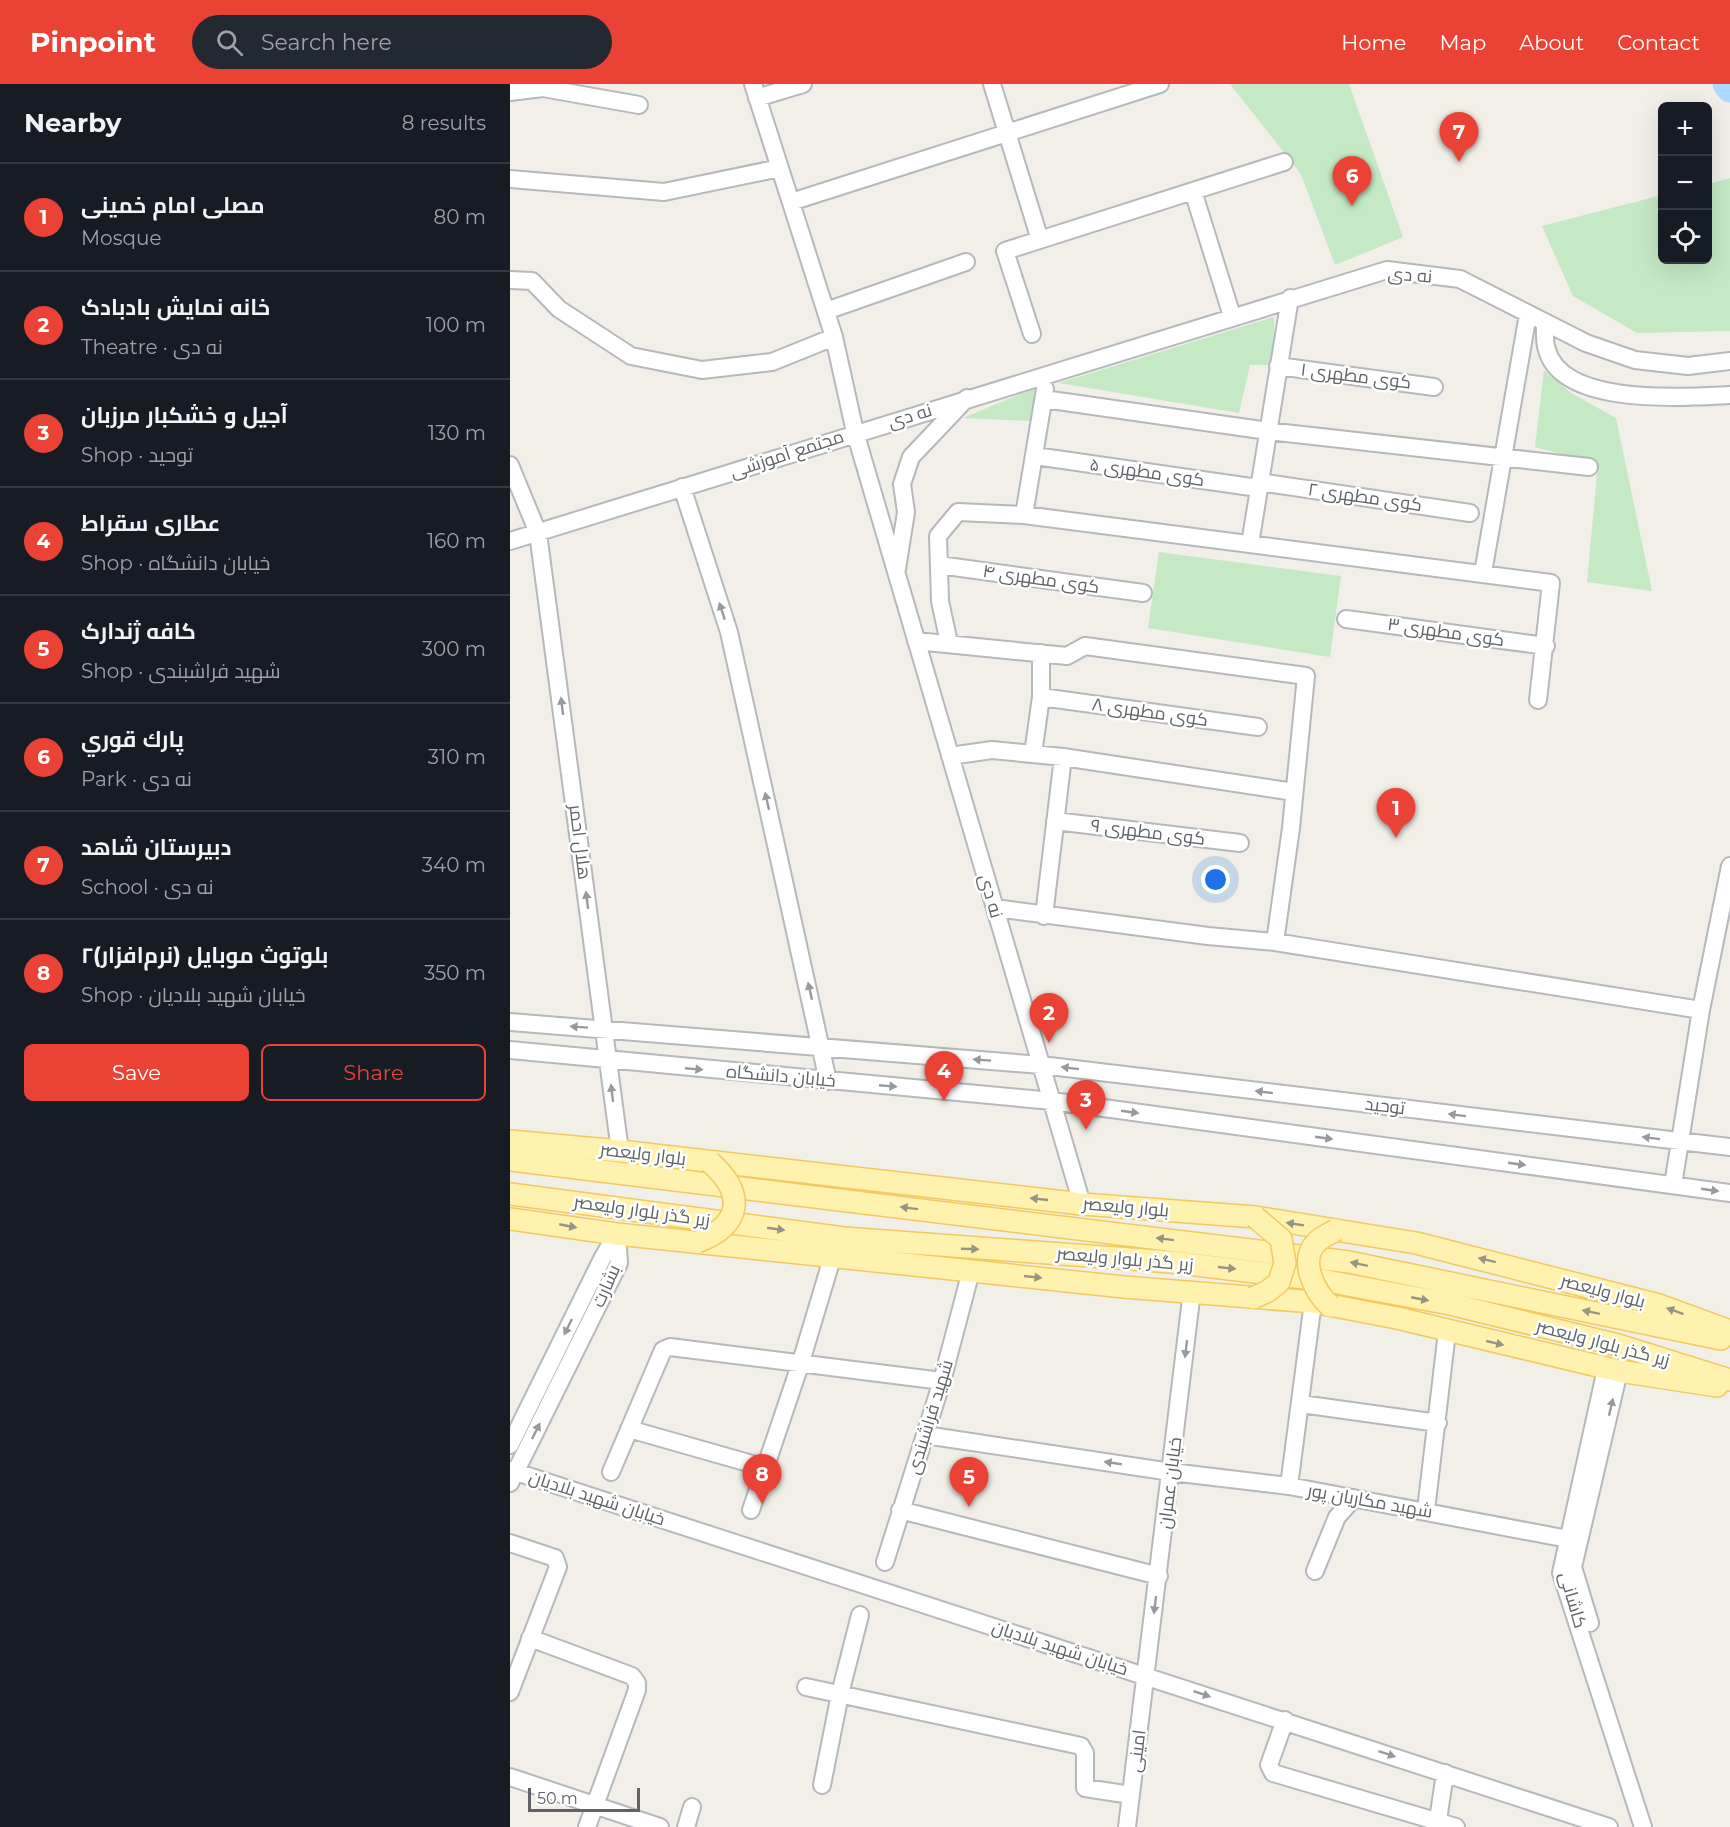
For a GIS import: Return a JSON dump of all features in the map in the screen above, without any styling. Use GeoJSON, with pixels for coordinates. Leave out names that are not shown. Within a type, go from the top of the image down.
{"type":"FeatureCollection","features":[{"type":"Feature","properties":{"kind":"main road","name":"بلوار ولیعصر"},"geometry":{"type":"LineString","coordinates":[[510,1141],[620,1151],[1082,1204],[1255,1217],[1416,1243],[1504,1264],[1659,1305],[1730,1331]]}},
{"type":"Feature","properties":{"kind":"main road","name":"بلوار ولیعصر"},"geometry":{"type":"LineString","coordinates":[[510,1160],[1349,1262],[1730,1341]]}},
{"type":"Feature","properties":{"kind":"main road"},"geometry":{"type":"LineString","coordinates":[[697,1242],[717,1235],[732,1219],[734,1208],[732,1191],[724,1174],[710,1162]]}},
{"type":"Feature","properties":{"kind":"main road","name":"زیر گذر بلوار ولیعصر"},"geometry":{"type":"LineString","coordinates":[[510,1194],[844,1239],[1171,1262],[1321,1280],[1450,1304],[1618,1344],[1730,1380]]}},
{"type":"Feature","properties":{"kind":"main road"},"geometry":{"type":"LineString","coordinates":[[1252,1298],[1268,1291],[1279,1282],[1285,1263],[1281,1239],[1255,1217]]}},
{"type":"Feature","properties":{"kind":"main road"},"geometry":{"type":"LineString","coordinates":[[510,1219],[617,1234],[970,1271],[1322,1304],[1397,1318],[1447,1332],[1613,1370],[1730,1388]]}},
{"type":"Feature","properties":{"kind":"main road"},"geometry":{"type":"LineString","coordinates":[[1322,1304],[1313,1286],[1311,1253],[1318,1240],[1336,1230]]}},
{"type":"Feature","properties":{"kind":"street"},"geometry":{"type":"LineString","coordinates":[[755,91],[803,84]]}},
{"type":"Feature","properties":{"kind":"street"},"geometry":{"type":"LineString","coordinates":[[992,84],[1040,240]]}},
{"type":"Feature","properties":{"kind":"street"},"geometry":{"type":"LineString","coordinates":[[791,202],[1160,84]]}},
{"type":"Feature","properties":{"kind":"street"},"geometry":{"type":"LineString","coordinates":[[510,92],[543,86],[639,105]]}},
{"type":"Feature","properties":{"kind":"street","name":"مجتمع آموزشی"},"geometry":{"type":"LineString","coordinates":[[510,541],[855,432],[834,337],[755,91]]}},
{"type":"Feature","properties":{"kind":"street"},"geometry":{"type":"LineString","coordinates":[[1032,334],[1005,251],[1284,162]]}},
{"type":"Feature","properties":{"kind":"street"},"geometry":{"type":"LineString","coordinates":[[510,179],[664,192],[780,168]]}},
{"type":"Feature","properties":{"kind":"street"},"geometry":{"type":"LineString","coordinates":[[1193,191],[1232,316]]}},
{"type":"Feature","properties":{"kind":"street"},"geometry":{"type":"LineString","coordinates":[[826,311],[966,262]]}},
{"type":"Feature","properties":{"kind":"street","name":"نه دی"},"geometry":{"type":"LineString","coordinates":[[1082,1204],[855,432],[1387,270],[1460,279],[1586,343],[1635,360],[1688,366],[1730,361]]}},
{"type":"Feature","properties":{"kind":"street"},"geometry":{"type":"LineString","coordinates":[[510,280],[532,281],[559,309],[631,356],[702,370],[772,363],[834,337]]}},
{"type":"Feature","properties":{"kind":"street"},"geometry":{"type":"LineString","coordinates":[[1250,544],[1290,298]]}},
{"type":"Feature","properties":{"kind":"street"},"geometry":{"type":"LineString","coordinates":[[1483,573],[1528,314]]}},
{"type":"Feature","properties":{"kind":"street"},"geometry":{"type":"LineString","coordinates":[[1545,322],[1546,351],[1557,368],[1576,382],[1618,394],[1663,398],[1730,395]]}},
{"type":"Feature","properties":{"kind":"street","name":"کوی مطهری ۱"},"geometry":{"type":"LineString","coordinates":[[1278,366],[1434,387]]}},
{"type":"Feature","properties":{"kind":"street"},"geometry":{"type":"LineString","coordinates":[[1024,515],[1047,373]]}},
{"type":"Feature","properties":{"kind":"street"},"geometry":{"type":"LineString","coordinates":[[896,573],[906,512],[902,484],[911,457],[968,398]]}},
{"type":"Feature","properties":{"kind":"street"},"geometry":{"type":"LineString","coordinates":[[1044,399],[1268,431],[1588,467]]}},
{"type":"Feature","properties":{"kind":"street","name":"کوی مطهری ۵"},"geometry":{"type":"LineString","coordinates":[[1035,456],[1259,485]]}},
{"type":"Feature","properties":{"kind":"street","name":"هلال احمر"},"geometry":{"type":"LineString","coordinates":[[510,465],[538,532],[620,1151]]}},
{"type":"Feature","properties":{"kind":"street","name":"کوی مطهری ۲"},"geometry":{"type":"LineString","coordinates":[[1259,485],[1470,513]]}},
{"type":"Feature","properties":{"kind":"street"},"geometry":{"type":"LineString","coordinates":[[682,487],[729,632],[823,1048],[828,1081]]}},
{"type":"Feature","properties":{"kind":"street"},"geometry":{"type":"LineString","coordinates":[[949,643],[940,601],[939,536],[958,512],[1024,515],[1551,583],[1546,646],[1538,700]]}},
{"type":"Feature","properties":{"kind":"street","name":"کوی مطهری ۴"},"geometry":{"type":"LineString","coordinates":[[939,565],[1143,593]]}},
{"type":"Feature","properties":{"kind":"street","name":"کوی مطهری ۳"},"geometry":{"type":"LineString","coordinates":[[1346,619],[1546,646]]}},
{"type":"Feature","properties":{"kind":"street"},"geometry":{"type":"LineString","coordinates":[[916,641],[1067,656],[1085,645],[1306,676],[1275,942]]}},
{"type":"Feature","properties":{"kind":"street"},"geometry":{"type":"LineString","coordinates":[[1033,754],[1041,697],[1041,653]]}},
{"type":"Feature","properties":{"kind":"street","name":"کوی مطهری ۸"},"geometry":{"type":"LineString","coordinates":[[1041,697],[1258,727]]}},
{"type":"Feature","properties":{"kind":"street"},"geometry":{"type":"LineString","coordinates":[[950,756],[992,750],[1063,757],[1294,792]]}},
{"type":"Feature","properties":{"kind":"street"},"geometry":{"type":"LineString","coordinates":[[1044,916],[1063,757]]}},
{"type":"Feature","properties":{"kind":"street","name":"کوی مطهری ۹"},"geometry":{"type":"LineString","coordinates":[[1055,821],[1240,843]]}},
{"type":"Feature","properties":{"kind":"street"},"geometry":{"type":"LineString","coordinates":[[1673,1185],[1682,1142],[1701,1010],[1730,866]]}},
{"type":"Feature","properties":{"kind":"street"},"geometry":{"type":"LineString","coordinates":[[995,908],[1044,916],[1275,942],[1701,1010]]}},
{"type":"Feature","properties":{"kind":"street","name":"خیابان دانشگاه"},"geometry":{"type":"LineString","coordinates":[[510,1022],[1041,1065]]}},
{"type":"Feature","properties":{"kind":"street","name":"خیابان دانشگاه"},"geometry":{"type":"LineString","coordinates":[[510,1050],[1052,1101]]}},
{"type":"Feature","properties":{"kind":"street","name":"توحید"},"geometry":{"type":"LineString","coordinates":[[1041,1065],[1730,1148]]}},
{"type":"Feature","properties":{"kind":"street"},"geometry":{"type":"LineString","coordinates":[[1052,1101],[1730,1193]]}},
{"type":"Feature","properties":{"kind":"street","name":"بشارت"},"geometry":{"type":"LineString","coordinates":[[510,1445],[603,1257],[617,1234]]}},
{"type":"Feature","properties":{"kind":"street","name":"بشارت"},"geometry":{"type":"LineString","coordinates":[[514,1468],[618,1263],[617,1234]]}},
{"type":"Feature","properties":{"kind":"street"},"geometry":{"type":"LineString","coordinates":[[751,1510],[801,1362],[833,1255]]}},
{"type":"Feature","properties":{"kind":"street","name":"شهید فراشبندی"},"geometry":{"type":"LineString","coordinates":[[885,1562],[942,1381],[970,1271]]}},
{"type":"Feature","properties":{"kind":"street","name":"خیابان عمران"},"geometry":{"type":"LineString","coordinates":[[1147,1675],[1192,1291]]}},
{"type":"Feature","properties":{"kind":"street"},"geometry":{"type":"LineString","coordinates":[[1289,1486],[1301,1404],[1322,1304]]}},
{"type":"Feature","properties":{"kind":"street"},"geometry":{"type":"LineString","coordinates":[[1426,1510],[1447,1332]]}},
{"type":"Feature","properties":{"kind":"street"},"geometry":{"type":"LineString","coordinates":[[611,1472],[663,1350],[670,1347],[942,1381]]}},
{"type":"Feature","properties":{"kind":"street","name":"کاشانی"},"geometry":{"type":"LineString","coordinates":[[1613,1370],[1561,1573],[1642,1827]]}},
{"type":"Feature","properties":{"kind":"street","name":"کاشانی"},"geometry":{"type":"LineString","coordinates":[[1613,1370],[1573,1566],[1654,1827]]}},
{"type":"Feature","properties":{"kind":"street"},"geometry":{"type":"LineString","coordinates":[[1301,1404],[1438,1423]]}},
{"type":"Feature","properties":{"kind":"street"},"geometry":{"type":"LineString","coordinates":[[629,1428],[766,1468]]}},
{"type":"Feature","properties":{"kind":"street","name":"شهید مکاریان پور"},"geometry":{"type":"LineString","coordinates":[[925,1435],[1171,1472],[1289,1486],[1426,1510],[1568,1539]]}},
{"type":"Feature","properties":{"kind":"street","name":"خیابان شهید بلادیان"},"geometry":{"type":"LineString","coordinates":[[514,1468],[1609,1827]]}},
{"type":"Feature","properties":{"kind":"street"},"geometry":{"type":"LineString","coordinates":[[1314,1571],[1337,1517],[1354,1498]]}},
{"type":"Feature","properties":{"kind":"street"},"geometry":{"type":"LineString","coordinates":[[900,1510],[1159,1576]]}},
{"type":"Feature","properties":{"kind":"street"},"geometry":{"type":"LineString","coordinates":[[510,1543],[555,1558],[558,1562],[510,1692]]}},
{"type":"Feature","properties":{"kind":"street"},"geometry":{"type":"LineString","coordinates":[[822,1785],[840,1694],[860,1615]]}},
{"type":"Feature","properties":{"kind":"street"},"geometry":{"type":"LineString","coordinates":[[530,1638],[632,1676],[637,1683],[637,1690],[593,1805],[587,1827]]}},
{"type":"Feature","properties":{"kind":"street","name":"امینی"},"geometry":{"type":"LineString","coordinates":[[1127,1827],[1147,1675]]}},
{"type":"Feature","properties":{"kind":"street"},"geometry":{"type":"LineString","coordinates":[[806,1687],[1081,1746],[1085,1753],[1085,1788],[1131,1795]]}},
{"type":"Feature","properties":{"kind":"street"},"geometry":{"type":"LineString","coordinates":[[1284,1720],[1269,1765],[1273,1773],[1437,1825],[1456,1827]]}},
{"type":"Feature","properties":{"kind":"street"},"geometry":{"type":"LineString","coordinates":[[1437,1825],[1445,1773]]}},
{"type":"Feature","properties":{"kind":"street"},"geometry":{"type":"LineString","coordinates":[[510,1777],[657,1827]]}},
{"type":"Feature","properties":{"kind":"street"},"geometry":{"type":"LineString","coordinates":[[686,1827],[692,1807]]}},
{"type":"Feature","properties":{"kind":"green space"},"geometry":{"type":"Polygon","coordinates":[[[1230,84],[1349,84],[1403,237],[1335,265],[1301,174],[1230,84]]]}},
{"type":"Feature","properties":{"kind":"green space"},"geometry":{"type":"Polygon","coordinates":[[[1730,178],[1730,331],[1637,333],[1573,296],[1542,226],[1658,196],[1658,264],[1712,264],[1712,183],[1730,178]]]}},
{"type":"Feature","properties":{"kind":"green space"},"geometry":{"type":"Polygon","coordinates":[[[1274,317],[1274,365],[1250,365],[1239,413],[1059,383],[1274,317]]]}},
{"type":"Feature","properties":{"kind":"green space"},"geometry":{"type":"Polygon","coordinates":[[[1544,370],[1571,393],[1616,418],[1652,591],[1587,582],[1598,464],[1535,447],[1544,370]]]}},
{"type":"Feature","properties":{"kind":"green space"},"geometry":{"type":"Polygon","coordinates":[[[1037,387],[1030,421],[963,418],[1037,387]]]}},
{"type":"Feature","properties":{"kind":"green space"},"geometry":{"type":"Polygon","coordinates":[[[1159,552],[1341,576],[1330,657],[1148,628],[1159,552]]]}},
{"type":"Feature","properties":{"kind":"waterway"},"geometry":{"type":"LineString","coordinates":[[1726,84],[1730,89]]}},
{"type":"Feature","properties":{"kind":"place","name":"دبیرستان شاهد"},"geometry":{"type":"Point","coordinates":[1459,162]}},
{"type":"Feature","properties":{"kind":"place","name":"پارك قوري"},"geometry":{"type":"Point","coordinates":[1352,206]}},
{"type":"Feature","properties":{"kind":"place","name":"مصلی امام خمینی"},"geometry":{"type":"Point","coordinates":[1396,838]}},
{"type":"Feature","properties":{"kind":"place","name":"خانه نمایش بادبادک"},"geometry":{"type":"Point","coordinates":[1049,1043]}},
{"type":"Feature","properties":{"kind":"place","name":"عطاری سقراط"},"geometry":{"type":"Point","coordinates":[944,1101]}},
{"type":"Feature","properties":{"kind":"place","name":"آجیل و خشکبار مرزبان"},"geometry":{"type":"Point","coordinates":[1086,1130]}},
{"type":"Feature","properties":{"kind":"place","name":"بلوتوث موبایل (نرم‌افزار)۲"},"geometry":{"type":"Point","coordinates":[762,1504]}},
{"type":"Feature","properties":{"kind":"place","name":"کافه ژندارک"},"geometry":{"type":"Point","coordinates":[969,1507]}}]}
